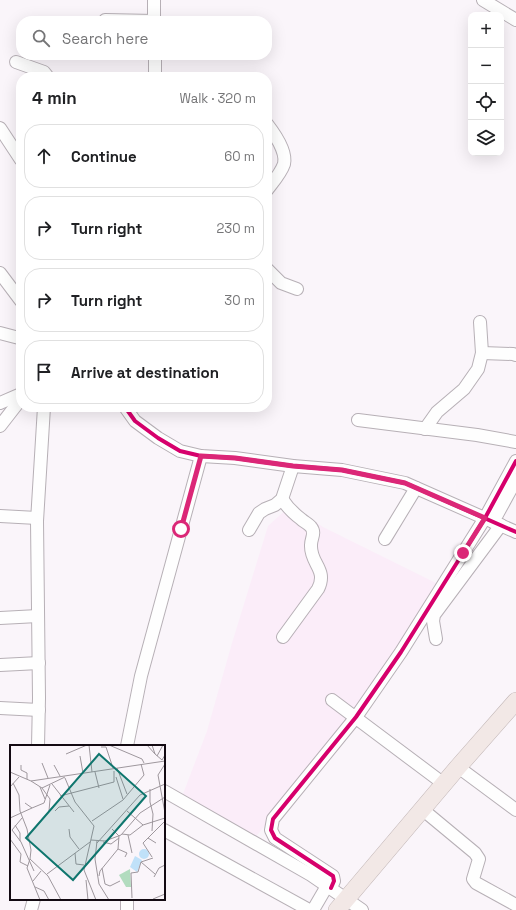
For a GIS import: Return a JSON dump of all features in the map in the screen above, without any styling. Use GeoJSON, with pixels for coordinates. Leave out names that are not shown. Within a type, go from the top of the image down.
{"type":"FeatureCollection","features":[{"type":"Feature","properties":{"kind":"highway"},"geometry":{"type":"LineString","coordinates":[[342,904],[458,767],[514,708]]}},
{"type":"Feature","properties":{"kind":"street"},"geometry":{"type":"LineString","coordinates":[[154,0],[154,16]]}},
{"type":"Feature","properties":{"kind":"street"},"geometry":{"type":"LineString","coordinates":[[483,0],[516,20]]}},
{"type":"Feature","properties":{"kind":"street"},"geometry":{"type":"LineString","coordinates":[[155,60],[155,72]]}},
{"type":"Feature","properties":{"kind":"street"},"geometry":{"type":"LineString","coordinates":[[16,62],[44,72]]}},
{"type":"Feature","properties":{"kind":"street"},"geometry":{"type":"LineString","coordinates":[[0,128],[16,143]]}},
{"type":"Feature","properties":{"kind":"street"},"geometry":{"type":"LineString","coordinates":[[272,131],[277,138],[285,157],[284,164],[272,182]]}},
{"type":"Feature","properties":{"kind":"street"},"geometry":{"type":"LineString","coordinates":[[0,273],[16,294]]}},
{"type":"Feature","properties":{"kind":"street"},"geometry":{"type":"LineString","coordinates":[[272,274],[281,283],[297,289]]}},
{"type":"Feature","properties":{"kind":"street"},"geometry":{"type":"LineString","coordinates":[[425,428],[437,412],[464,389],[478,369],[482,353],[480,322]]}},
{"type":"Feature","properties":{"kind":"street"},"geometry":{"type":"LineString","coordinates":[[0,333],[16,337]]}},
{"type":"Feature","properties":{"kind":"street"},"geometry":{"type":"LineString","coordinates":[[482,353],[516,355]]}},
{"type":"Feature","properties":{"kind":"street"},"geometry":{"type":"LineString","coordinates":[[0,403],[16,396]]}},
{"type":"Feature","properties":{"kind":"street"},"geometry":{"type":"LineString","coordinates":[[0,426],[16,405]]}},
{"type":"Feature","properties":{"kind":"street"},"geometry":{"type":"LineString","coordinates":[[38,745],[37,518],[44,412]]}},
{"type":"Feature","properties":{"kind":"street"},"geometry":{"type":"LineString","coordinates":[[128,412],[135,421],[158,438],[180,451],[201,456],[235,458],[293,466],[342,470],[405,483],[516,532]]}},
{"type":"Feature","properties":{"kind":"street"},"geometry":{"type":"LineString","coordinates":[[358,420],[477,435],[516,442]]}},
{"type":"Feature","properties":{"kind":"street"},"geometry":{"type":"LineString","coordinates":[[127,745],[140,676],[201,456]]}},
{"type":"Feature","properties":{"kind":"street"},"geometry":{"type":"LineString","coordinates":[[314,870],[275,838],[271,830],[273,819],[356,717],[493,522],[516,462]]}},
{"type":"Feature","properties":{"kind":"street"},"geometry":{"type":"LineString","coordinates":[[249,530],[259,513],[265,508],[275,505],[282,499],[293,466]]}},
{"type":"Feature","properties":{"kind":"street"},"geometry":{"type":"LineString","coordinates":[[436,639],[433,621],[434,615],[493,522],[516,480]]}},
{"type":"Feature","properties":{"kind":"street"},"geometry":{"type":"LineString","coordinates":[[385,539],[416,488]]}},
{"type":"Feature","properties":{"kind":"street"},"geometry":{"type":"LineString","coordinates":[[282,499],[294,514],[311,527],[314,535],[311,544],[313,557],[321,572],[322,582],[283,637]]}},
{"type":"Feature","properties":{"kind":"street"},"geometry":{"type":"LineString","coordinates":[[0,516],[37,518]]}},
{"type":"Feature","properties":{"kind":"street"},"geometry":{"type":"LineString","coordinates":[[0,618],[38,616]]}},
{"type":"Feature","properties":{"kind":"street"},"geometry":{"type":"LineString","coordinates":[[0,665],[38,663]]}},
{"type":"Feature","properties":{"kind":"street"},"geometry":{"type":"LineString","coordinates":[[332,700],[444,784]]}},
{"type":"Feature","properties":{"kind":"street"},"geometry":{"type":"LineString","coordinates":[[0,708],[39,710]]}},
{"type":"Feature","properties":{"kind":"street"},"geometry":{"type":"LineString","coordinates":[[458,767],[516,810]]}},
{"type":"Feature","properties":{"kind":"street"},"geometry":{"type":"LineString","coordinates":[[165,792],[314,870],[333,876],[334,881],[312,910]]}},
{"type":"Feature","properties":{"kind":"street"},"geometry":{"type":"LineString","coordinates":[[422,809],[479,859],[473,879],[476,883],[516,905]]}},
{"type":"Feature","properties":{"kind":"street"},"geometry":{"type":"LineString","coordinates":[[165,831],[309,910]]}},
{"type":"Feature","properties":{"kind":"street"},"geometry":{"type":"LineString","coordinates":[[329,887],[342,904],[362,910]]}},
{"type":"Feature","properties":{"kind":"street"},"geometry":{"type":"LineString","coordinates":[[31,910],[34,900]]}},
{"type":"Feature","properties":{"kind":"shaded area"},"geometry":{"type":"Polygon","coordinates":[[[290,506],[323,527],[440,585],[344,728],[254,839],[183,794],[207,731],[268,526],[290,506]]]}},
{"type":"Feature","properties":{"kind":"cycle path"},"geometry":{"type":"LineString","coordinates":[[129,412],[135,421],[158,438],[180,451],[201,456],[235,458],[293,466],[342,470],[405,483],[516,532]]}},
{"type":"Feature","properties":{"kind":"cycle path"},"geometry":{"type":"LineString","coordinates":[[331,888],[334,881],[333,876],[275,838],[271,830],[273,819],[356,717],[401,652],[485,518],[516,461]]}},
{"type":"Feature","properties":{"kind":"route"},"geometry":{"type":"LineString","coordinates":[[181,529],[201,456],[235,458],[293,466],[342,470],[405,483],[485,518],[463,553]]}}]}
